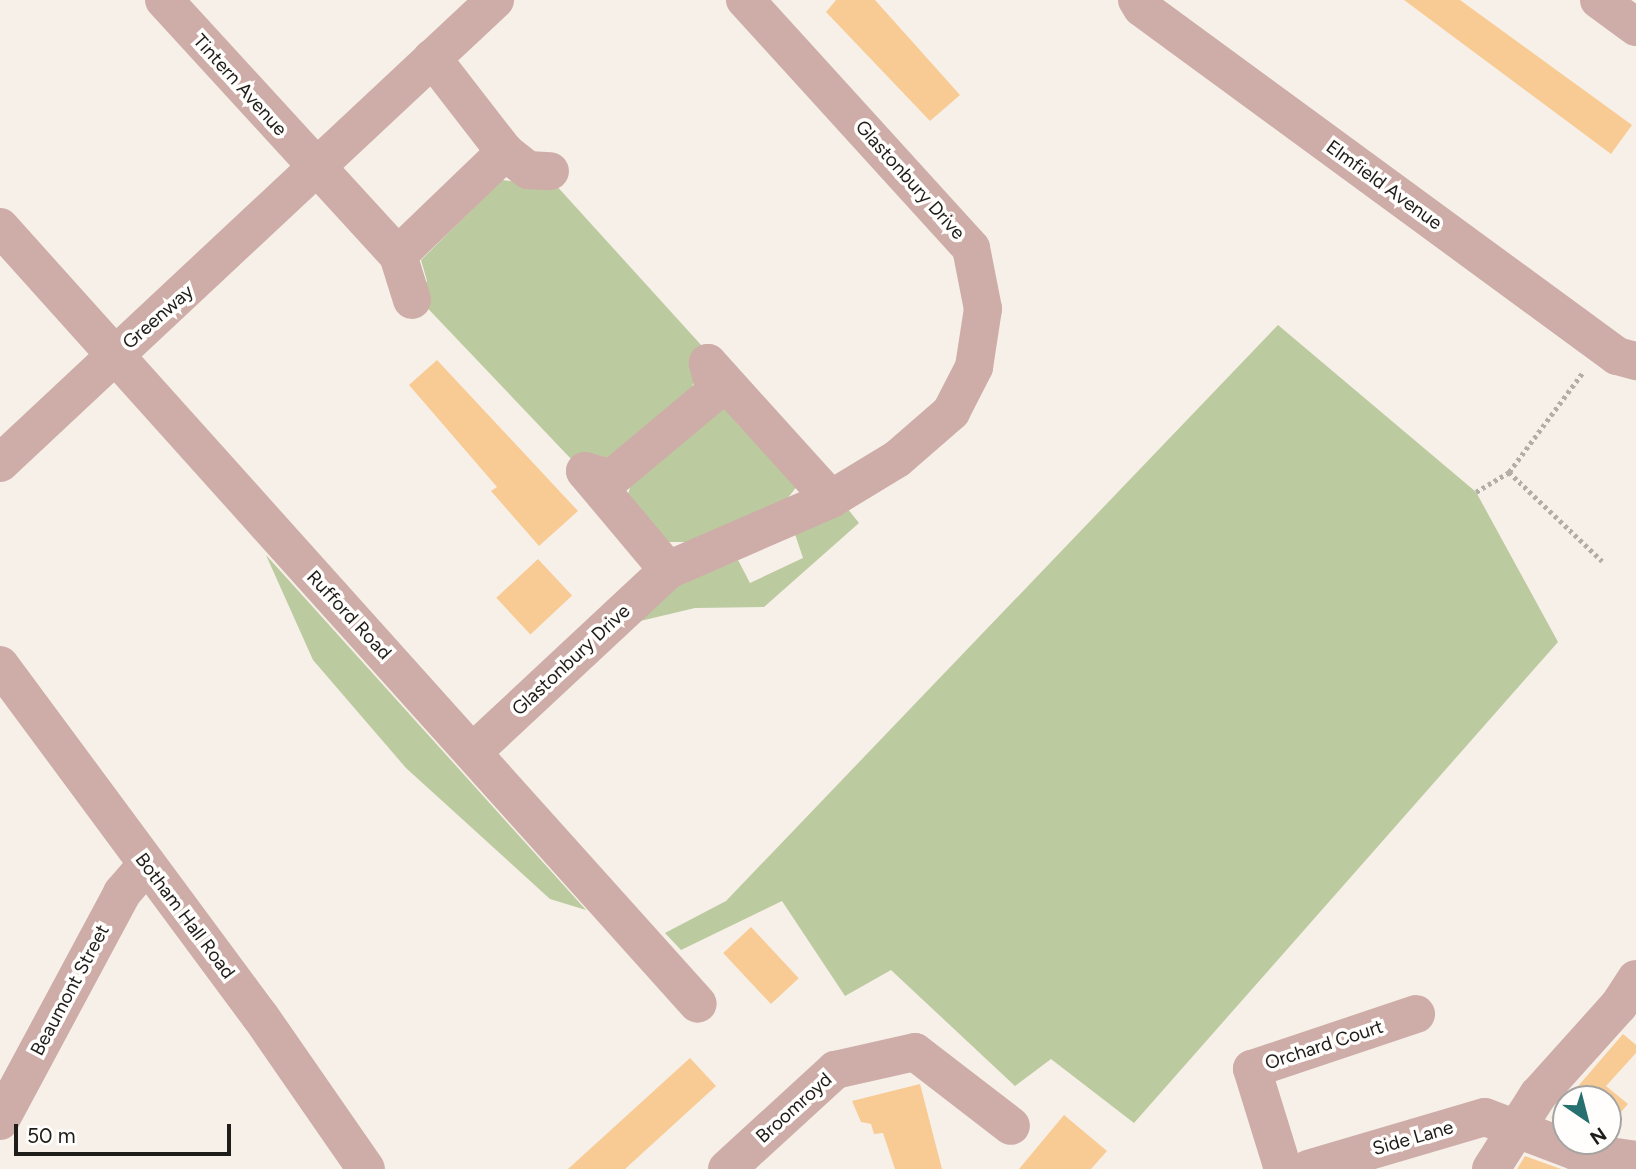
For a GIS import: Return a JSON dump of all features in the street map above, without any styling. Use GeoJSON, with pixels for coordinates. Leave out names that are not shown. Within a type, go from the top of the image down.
{"type":"FeatureCollection","features":[{"type":"Feature","properties":{"kind":"street","name":"Tintern Avenue"},"geometry":{"type":"LineString","coordinates":[[164,0],[316,170]]}},
{"type":"Feature","properties":{"kind":"street","name":"Greenway"},"geometry":{"type":"LineString","coordinates":[[0,463],[495,0]]}},
{"type":"Feature","properties":{"kind":"street","name":"Glastonbury Drive"},"geometry":{"type":"LineString","coordinates":[[474,751],[668,570],[831,499],[897,459],[951,412],[974,367],[983,309],[971,248],[745,0]]}},
{"type":"Feature","properties":{"kind":"street","name":"Elmfield Avenue"},"geometry":{"type":"LineString","coordinates":[[1137,0],[1153,17],[1620,354]]}},
{"type":"Feature","properties":{"kind":"street"},"geometry":{"type":"LineString","coordinates":[[1599,0],[1636,27]]}},
{"type":"Feature","properties":{"kind":"street"},"geometry":{"type":"LineString","coordinates":[[432,58],[505,152],[528,170],[550,171]]}},
{"type":"Feature","properties":{"kind":"street"},"geometry":{"type":"LineString","coordinates":[[398,255],[505,152]]}},
{"type":"Feature","properties":{"kind":"street"},"geometry":{"type":"LineString","coordinates":[[316,170],[398,255],[412,300]]}},
{"type":"Feature","properties":{"kind":"street","name":"Rufford Road"},"geometry":{"type":"LineString","coordinates":[[0,227],[474,751],[698,1004]]}},
{"type":"Feature","properties":{"kind":"street"},"geometry":{"type":"LineString","coordinates":[[668,570],[585,471],[612,478],[715,391],[708,363],[831,499]]}},
{"type":"Feature","properties":{"kind":"street","name":"Botham Hall Road"},"geometry":{"type":"LineString","coordinates":[[0,665],[366,1169]]}},
{"type":"Feature","properties":{"kind":"street","name":"Beaumont Street"},"geometry":{"type":"LineString","coordinates":[[0,1121],[122,894],[147,864]]}},
{"type":"Feature","properties":{"kind":"street"},"geometry":{"type":"LineString","coordinates":[[1491,1169],[1538,1095],[1631,994]]}},
{"type":"Feature","properties":{"kind":"street","name":"Orchard Court"},"geometry":{"type":"LineString","coordinates":[[1283,1169],[1252,1069],[1416,1014]]}},
{"type":"Feature","properties":{"kind":"street","name":"Broomroyd"},"geometry":{"type":"LineString","coordinates":[[727,1169],[835,1070],[915,1052],[1011,1126]]}},
{"type":"Feature","properties":{"kind":"street","name":"Side Lane"},"geometry":{"type":"LineString","coordinates":[[1308,1169],[1485,1117],[1518,1126],[1575,1151],[1636,1160]]}},
{"type":"Feature","properties":{"kind":"path"},"geometry":{"type":"LineString","coordinates":[[1476,492],[1509,472],[1542,423],[1620,354]]}},
{"type":"Feature","properties":{"kind":"path"},"geometry":{"type":"LineString","coordinates":[[1509,472],[1602,561]]}},
{"type":"Feature","properties":{"kind":"green space"},"geometry":{"type":"Polygon","coordinates":[[[544,172],[702,346],[690,396],[613,459],[584,452],[573,461],[416,296],[427,281],[421,260],[502,180],[529,183],[544,172]]]}},
{"type":"Feature","properties":{"kind":"green space"},"geometry":{"type":"Polygon","coordinates":[[[1278,325],[1476,492],[1558,642],[1134,1123],[1051,1059],[1015,1086],[891,970],[845,996],[782,901],[681,950],[665,933],[726,901],[1278,325]]]}},
{"type":"Feature","properties":{"kind":"green space"},"geometry":{"type":"Polygon","coordinates":[[[714,404],[733,404],[798,485],[783,504],[690,542],[669,542],[627,497],[634,475],[714,404]]]}},
{"type":"Feature","properties":{"kind":"green space"},"geometry":{"type":"Polygon","coordinates":[[[847,508],[859,523],[764,607],[695,608],[636,622],[668,588],[738,560],[750,583],[803,558],[795,534],[847,508]]]}},
{"type":"Feature","properties":{"kind":"green space"},"geometry":{"type":"Polygon","coordinates":[[[266,555],[586,910],[550,899],[406,768],[313,660],[266,555]]]}},
{"type":"Feature","properties":{"kind":"building"},"geometry":{"type":"Polygon","coordinates":[[[836,0],[875,0],[960,95],[930,121],[826,12],[836,0]]]}},
{"type":"Feature","properties":{"kind":"building"},"geometry":{"type":"Polygon","coordinates":[[[1404,0],[1460,0],[1632,125],[1611,154],[1404,0]]]}},
{"type":"Feature","properties":{"kind":"building"},"geometry":{"type":"Polygon","coordinates":[[[437,360],[578,511],[539,546],[491,491],[497,487],[409,385],[437,360]]]}},
{"type":"Feature","properties":{"kind":"building"},"geometry":{"type":"Polygon","coordinates":[[[538,559],[572,596],[530,634],[496,598],[538,559]]]}},
{"type":"Feature","properties":{"kind":"building"},"geometry":{"type":"Polygon","coordinates":[[[751,927],[799,978],[771,1004],[723,953],[751,927]]]}},
{"type":"Feature","properties":{"kind":"building"},"geometry":{"type":"Polygon","coordinates":[[[1623,1034],[1636,1045],[1636,1053],[1607,1085],[1579,1085],[1623,1034]]]}},
{"type":"Feature","properties":{"kind":"building"},"geometry":{"type":"Polygon","coordinates":[[[690,1058],[716,1086],[625,1169],[568,1169],[690,1058]]]}},
{"type":"Feature","properties":{"kind":"building"},"geometry":{"type":"Polygon","coordinates":[[[920,1084],[942,1169],[895,1169],[883,1133],[874,1134],[871,1124],[861,1122],[852,1101],[920,1084]]]}},
{"type":"Feature","properties":{"kind":"building"},"geometry":{"type":"Polygon","coordinates":[[[1622,1099],[1628,1104],[1622,1111],[1622,1099]]]}},
{"type":"Feature","properties":{"kind":"building"},"geometry":{"type":"Polygon","coordinates":[[[1064,1115],[1107,1151],[1091,1169],[1019,1169],[1064,1115]]]}},
{"type":"Feature","properties":{"kind":"building"},"geometry":{"type":"Polygon","coordinates":[[[1525,1156],[1561,1169],[1517,1169],[1525,1156]]]}}]}
